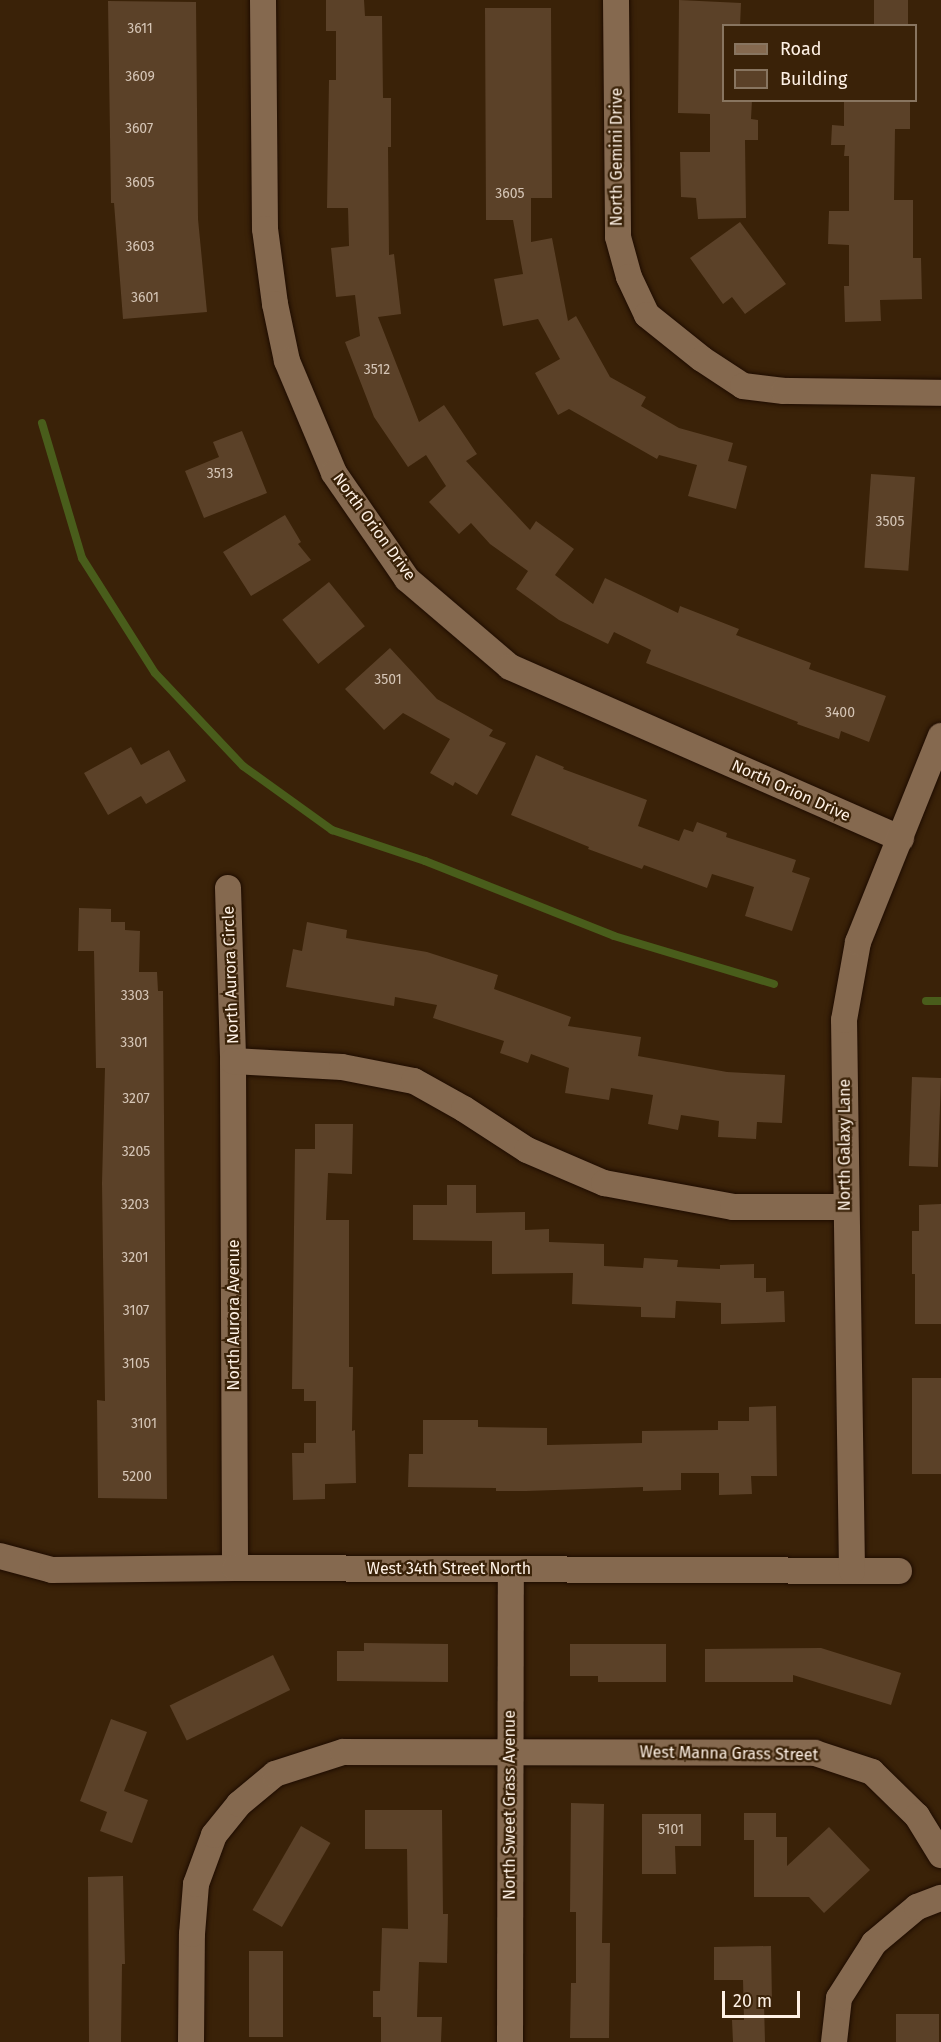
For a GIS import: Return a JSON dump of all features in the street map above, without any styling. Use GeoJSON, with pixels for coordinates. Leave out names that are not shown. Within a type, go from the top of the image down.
{"type":"FeatureCollection","features":[{"type":"Feature","properties":{"kind":"street","name":"North Orion Drive"},"geometry":{"type":"LineString","coordinates":[[262,0],[265,229],[275,304],[287,361],[334,473],[407,579],[510,667],[901,839]]}},
{"type":"Feature","properties":{"kind":"street","name":"North Gemini Drive"},"geometry":{"type":"LineString","coordinates":[[616,0],[618,237],[629,277],[647,315],[702,359],[743,386],[784,391],[941,393]]}},
{"type":"Feature","properties":{"kind":"street","name":"North Galaxy Lane"},"geometry":{"type":"LineString","coordinates":[[852,1571],[844,1020],[858,942],[941,736]]}},
{"type":"Feature","properties":{"kind":"street","name":"North Aurora Circle"},"geometry":{"type":"LineString","coordinates":[[228,888],[233,1061]]}},
{"type":"Feature","properties":{"kind":"street"},"geometry":{"type":"LineString","coordinates":[[233,1061],[342,1067],[414,1081],[464,1109],[527,1150],[604,1183],[733,1207],[845,1207]]}},
{"type":"Feature","properties":{"kind":"street","name":"North Aurora Avenue"},"geometry":{"type":"LineString","coordinates":[[233,1061],[235,1568]]}},
{"type":"Feature","properties":{"kind":"street","name":"West 34th Street North"},"geometry":{"type":"LineString","coordinates":[[0,1556],[52,1570],[235,1568],[899,1571]]}},
{"type":"Feature","properties":{"kind":"street","name":"North Sweet Grass Avenue"},"geometry":{"type":"LineString","coordinates":[[510,2042],[511,1569]]}},
{"type":"Feature","properties":{"kind":"street","name":"West Manna Grass Street"},"geometry":{"type":"LineString","coordinates":[[191,2042],[192,1934],[196,1884],[214,1835],[239,1803],[275,1774],[343,1752],[815,1753],[872,1772],[916,1816],[941,1855]]}},
{"type":"Feature","properties":{"kind":"street"},"geometry":{"type":"LineString","coordinates":[[834,2042],[840,1998],[874,1943],[916,1907],[941,1898]]}},
{"type":"Feature","properties":{"kind":"building"},"geometry":{"type":"Polygon","coordinates":[[[326,0],[364,0],[365,16],[382,16],[383,98],[391,98],[391,147],[388,147],[389,255],[394,254],[401,314],[378,317],[419,422],[444,405],[477,454],[466,461],[530,530],[536,521],[574,549],[555,575],[593,604],[605,578],[678,613],[680,606],[739,629],[736,635],[811,663],[809,669],[886,696],[869,742],[841,731],[839,739],[797,724],[798,722],[646,663],[651,650],[614,632],[608,644],[559,620],[516,589],[528,571],[490,544],[471,523],[459,534],[429,502],[446,486],[426,455],[408,467],[374,417],[345,342],[360,336],[355,295],[336,297],[331,248],[349,246],[348,208],[327,208],[329,80],[336,80],[336,31],[326,31],[326,0]]]}},
{"type":"Feature","properties":{"kind":"building"},"geometry":{"type":"Polygon","coordinates":[[[679,0],[741,3],[740,24],[722,24],[722,102],[752,102],[751,119],[758,120],[758,140],[745,140],[746,218],[698,219],[696,198],[681,197],[680,152],[710,152],[710,114],[678,113],[679,0]]]}},
{"type":"Feature","properties":{"kind":"building"},"geometry":{"type":"Polygon","coordinates":[[[874,0],[908,0],[908,24],[874,24],[874,0]]]}},
{"type":"Feature","properties":{"kind":"building"},"geometry":{"type":"Polygon","coordinates":[[[108,1],[196,2],[198,219],[207,312],[123,319],[114,203],[111,203],[108,1]]]}},
{"type":"Feature","properties":{"kind":"building"},"geometry":{"type":"Polygon","coordinates":[[[485,8],[551,8],[552,198],[531,198],[531,242],[552,238],[568,321],[576,316],[610,377],[646,397],[641,406],[679,428],[733,443],[728,461],[747,466],[736,509],[688,496],[697,465],[659,455],[657,459],[569,409],[558,415],[535,373],[560,359],[538,319],[503,326],[494,279],[523,274],[513,220],[486,220],[485,8]]]}},
{"type":"Feature","properties":{"kind":"building"},"geometry":{"type":"Polygon","coordinates":[[[844,102],[910,102],[910,129],[895,129],[894,200],[913,200],[913,258],[921,258],[922,299],[880,300],[881,321],[845,322],[844,286],[849,286],[849,245],[828,244],[829,211],[849,211],[849,156],[844,156],[845,145],[831,145],[832,125],[844,126],[844,102]]]}},
{"type":"Feature","properties":{"kind":"building"},"geometry":{"type":"Polygon","coordinates":[[[740,222],[786,284],[745,314],[732,297],[723,304],[690,258],[740,222]]]}},
{"type":"Feature","properties":{"kind":"building"},"geometry":{"type":"Polygon","coordinates":[[[242,431],[267,493],[204,518],[185,471],[219,457],[213,442],[242,431]]]}},
{"type":"Feature","properties":{"kind":"building"},"geometry":{"type":"Polygon","coordinates":[[[871,474],[915,477],[908,571],[864,568],[871,474]]]}},
{"type":"Feature","properties":{"kind":"building"},"geometry":{"type":"Polygon","coordinates":[[[285,515],[301,542],[298,544],[311,560],[251,596],[223,552],[285,515]]]}},
{"type":"Feature","properties":{"kind":"building"},"geometry":{"type":"Polygon","coordinates":[[[329,582],[365,626],[318,664],[282,620],[329,582]]]}},
{"type":"Feature","properties":{"kind":"building"},"geometry":{"type":"Polygon","coordinates":[[[390,648],[437,699],[493,730],[489,736],[506,743],[477,795],[455,782],[453,786],[430,773],[450,739],[403,713],[384,730],[345,689],[390,648]]]}},
{"type":"Feature","properties":{"kind":"building"},"geometry":{"type":"Polygon","coordinates":[[[131,747],[141,765],[169,750],[186,781],[146,804],[141,796],[108,815],[84,773],[131,747]]]}},
{"type":"Feature","properties":{"kind":"building"},"geometry":{"type":"Polygon","coordinates":[[[536,755],[564,767],[563,769],[647,800],[638,826],[679,841],[684,829],[693,832],[697,822],[727,833],[726,837],[796,860],[792,872],[810,878],[792,931],[745,916],[754,887],[712,874],[707,888],[644,865],[642,869],[588,849],[589,847],[511,815],[536,755]]]}},
{"type":"Feature","properties":{"kind":"building"},"geometry":{"type":"Polygon","coordinates":[[[79,908],[111,909],[111,922],[125,922],[125,930],[140,931],[139,972],[157,972],[158,991],[163,991],[167,1499],[98,1498],[97,1400],[105,1401],[102,1183],[105,1068],[96,1068],[94,951],[78,951],[79,908]]]}},
{"type":"Feature","properties":{"kind":"building"},"geometry":{"type":"Polygon","coordinates":[[[307,922],[347,930],[346,938],[427,952],[498,975],[494,989],[571,1017],[568,1026],[641,1037],[638,1056],[727,1072],[785,1075],[782,1123],[757,1122],[756,1139],[718,1137],[719,1121],[681,1115],[678,1130],[648,1124],[653,1095],[611,1088],[609,1100],[565,1093],[569,1068],[531,1054],[528,1063],[500,1053],[504,1041],[433,1018],[437,1005],[395,997],[394,1006],[286,987],[293,949],[302,951],[307,922]]]}},
{"type":"Feature","properties":{"kind":"building"},"geometry":{"type":"Polygon","coordinates":[[[912,1077],[941,1078],[938,1167],[909,1166],[912,1077]]]}},
{"type":"Feature","properties":{"kind":"building"},"geometry":{"type":"Polygon","coordinates":[[[315,1124],[353,1124],[352,1174],[328,1173],[326,1220],[349,1220],[349,1367],[353,1367],[352,1431],[355,1430],[356,1483],[325,1484],[325,1499],[293,1500],[292,1453],[304,1453],[304,1443],[316,1443],[316,1401],[304,1401],[304,1389],[292,1389],[295,1149],[315,1149],[315,1124]]]}},
{"type":"Feature","properties":{"kind":"building"},"geometry":{"type":"Polygon","coordinates":[[[447,1185],[476,1185],[476,1213],[525,1212],[525,1230],[549,1229],[549,1242],[604,1244],[604,1266],[643,1268],[644,1258],[678,1260],[677,1267],[720,1269],[720,1265],[754,1264],[754,1278],[766,1278],[766,1292],[784,1291],[785,1322],[721,1324],[721,1303],[676,1301],[675,1318],[641,1317],[641,1307],[572,1304],[573,1273],[492,1274],[492,1241],[413,1240],[413,1205],[447,1205],[447,1185]]]}},
{"type":"Feature","properties":{"kind":"building"},"geometry":{"type":"Polygon","coordinates":[[[941,1204],[941,1324],[915,1324],[912,1231],[919,1231],[919,1205],[941,1204]]]}},
{"type":"Feature","properties":{"kind":"building"},"geometry":{"type":"Polygon","coordinates":[[[912,1378],[941,1378],[941,1474],[912,1474],[912,1378]]]}},
{"type":"Feature","properties":{"kind":"building"},"geometry":{"type":"Polygon","coordinates":[[[776,1406],[777,1476],[751,1476],[752,1494],[719,1495],[719,1473],[681,1473],[681,1490],[643,1491],[643,1487],[496,1491],[496,1488],[408,1487],[409,1454],[423,1454],[423,1420],[478,1420],[478,1427],[547,1428],[547,1445],[642,1443],[642,1431],[718,1430],[718,1421],[749,1421],[749,1407],[776,1406]]]}},
{"type":"Feature","properties":{"kind":"building"},"geometry":{"type":"Polygon","coordinates":[[[364,1643],[448,1644],[448,1682],[337,1681],[337,1651],[364,1651],[364,1643]]]}},
{"type":"Feature","properties":{"kind":"building"},"geometry":{"type":"Polygon","coordinates":[[[570,1644],[666,1644],[666,1682],[598,1682],[598,1676],[570,1676],[570,1644]]]}},
{"type":"Feature","properties":{"kind":"building"},"geometry":{"type":"Polygon","coordinates":[[[821,1648],[901,1673],[891,1705],[793,1675],[793,1682],[705,1682],[705,1649],[821,1648]]]}},
{"type":"Feature","properties":{"kind":"building"},"geometry":{"type":"Polygon","coordinates":[[[273,1655],[290,1690],[187,1740],[170,1705],[273,1655]]]}},
{"type":"Feature","properties":{"kind":"building"},"geometry":{"type":"Polygon","coordinates":[[[111,1719],[147,1732],[124,1791],[148,1800],[132,1843],[100,1831],[107,1812],[80,1801],[111,1719]]]}},
{"type":"Feature","properties":{"kind":"building"},"geometry":{"type":"Polygon","coordinates":[[[571,1803],[604,1804],[602,1943],[610,1943],[609,2038],[570,2038],[571,1983],[576,1983],[576,1912],[570,1912],[571,1803]]]}},
{"type":"Feature","properties":{"kind":"building"},"geometry":{"type":"Polygon","coordinates":[[[365,1810],[442,1810],[443,1914],[448,1914],[447,1963],[419,1962],[417,2017],[442,2017],[441,2042],[381,2042],[381,2017],[373,2017],[373,1991],[380,1991],[382,1928],[408,1929],[407,1849],[365,1849],[365,1810]]]}},
{"type":"Feature","properties":{"kind":"building"},"geometry":{"type":"Polygon","coordinates":[[[744,1813],[776,1813],[776,1837],[787,1837],[787,1866],[829,1827],[870,1870],[824,1913],[809,1897],[754,1897],[754,1840],[744,1840],[744,1813]]]}},
{"type":"Feature","properties":{"kind":"building"},"geometry":{"type":"Polygon","coordinates":[[[642,1814],[701,1814],[701,1846],[675,1846],[676,1874],[642,1874],[642,1814]]]}},
{"type":"Feature","properties":{"kind":"building"},"geometry":{"type":"Polygon","coordinates":[[[301,1826],[330,1843],[282,1927],[252,1910],[301,1826]]]}},
{"type":"Feature","properties":{"kind":"building"},"geometry":{"type":"Polygon","coordinates":[[[123,1876],[125,1964],[122,1964],[121,2042],[89,2042],[88,1877],[123,1876]]]}},
{"type":"Feature","properties":{"kind":"building"},"geometry":{"type":"Polygon","coordinates":[[[771,1946],[772,2003],[764,2003],[765,2042],[733,2042],[732,2020],[744,2020],[743,1980],[714,1980],[714,1947],[771,1946]]]}},
{"type":"Feature","properties":{"kind":"building"},"geometry":{"type":"Polygon","coordinates":[[[249,1951],[283,1951],[283,2037],[249,2037],[249,1951]]]}},
{"type":"Feature","properties":{"kind":"building"},"geometry":{"type":"Polygon","coordinates":[[[896,2014],[939,2014],[939,2042],[896,2042],[896,2014]]]}},
{"type":"Feature","properties":{"kind":"waterway"},"geometry":{"type":"LineString","coordinates":[[42,423],[82,558],[155,673],[243,766],[332,830],[425,861],[614,936],[774,984]]}},
{"type":"Feature","properties":{"kind":"waterway"},"geometry":{"type":"LineString","coordinates":[[926,1001],[941,1001]]}}]}
